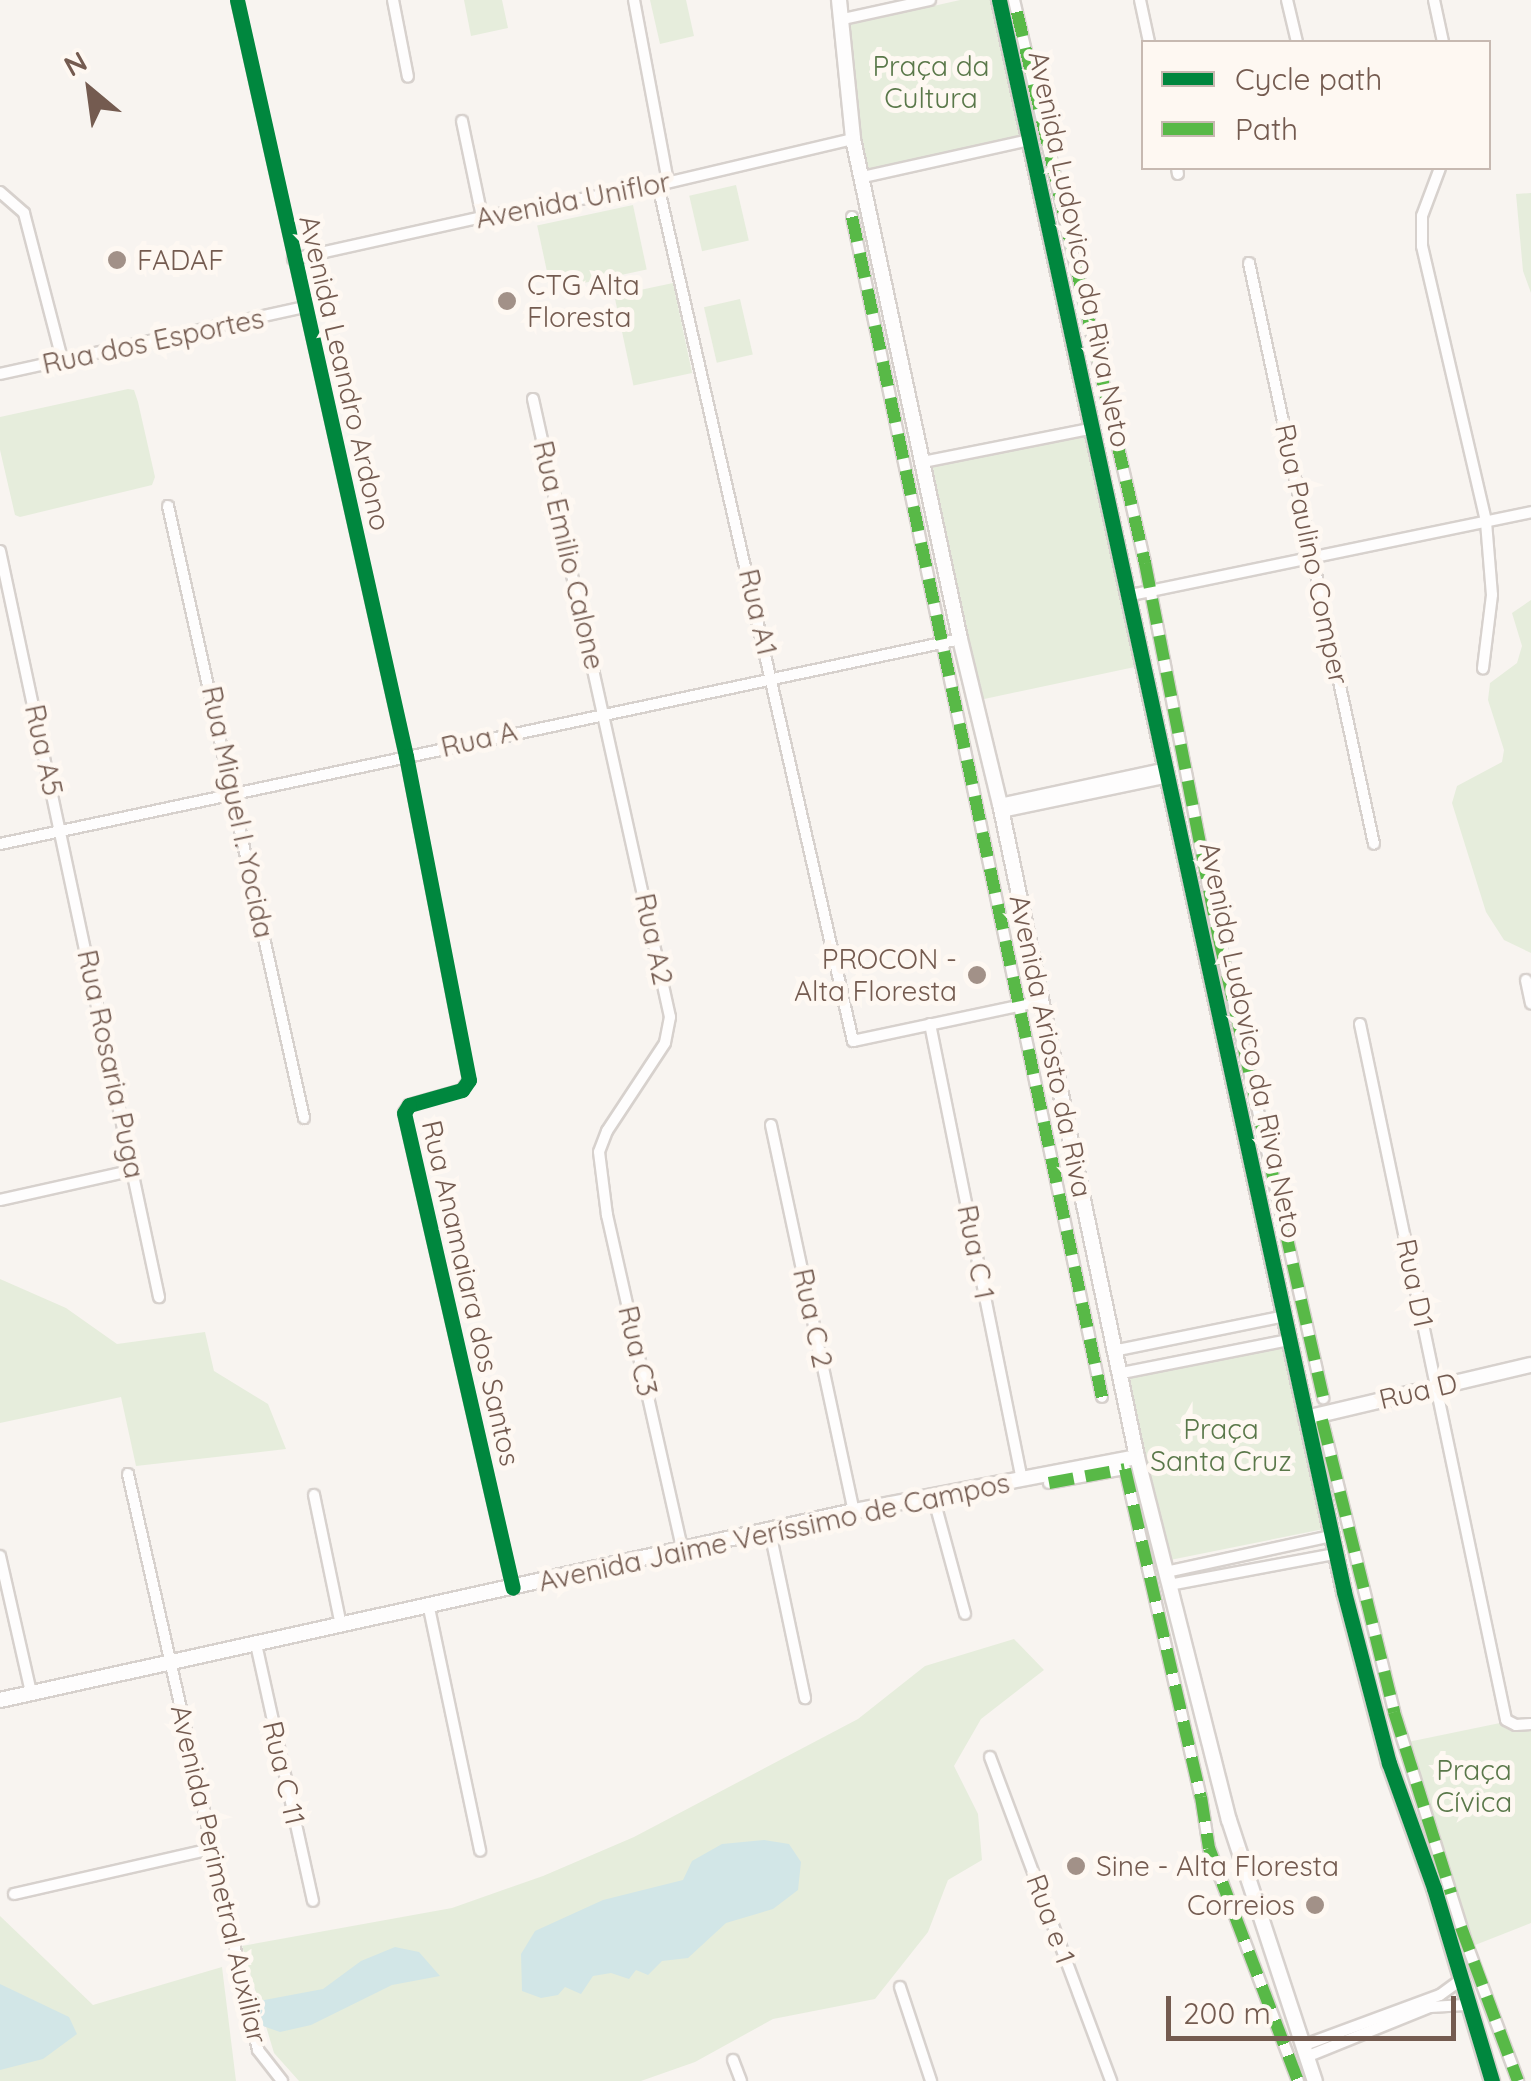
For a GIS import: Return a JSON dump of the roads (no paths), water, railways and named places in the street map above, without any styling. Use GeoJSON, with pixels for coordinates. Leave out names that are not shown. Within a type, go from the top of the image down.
{"type":"FeatureCollection","features":[{"type":"Feature","properties":{"kind":"street","name":"Avenida Leandro Ardono"},"geometry":{"type":"LineString","coordinates":[[237,0],[406,756]]}},
{"type":"Feature","properties":{"kind":"street"},"geometry":{"type":"LineString","coordinates":[[393,0],[408,78]]}},
{"type":"Feature","properties":{"kind":"street","name":"Rua A1"},"geometry":{"type":"LineString","coordinates":[[634,0],[663,184],[853,1041],[930,1024]]}},
{"type":"Feature","properties":{"kind":"street","name":"Avenida Ariosto da Riva"},"geometry":{"type":"LineString","coordinates":[[840,0],[853,138],[960,639],[1001,808],[1138,1458],[1229,1820],[1314,2081]]}},
{"type":"Feature","properties":{"kind":"street"},"geometry":{"type":"LineString","coordinates":[[843,20],[930,0]]}},
{"type":"Feature","properties":{"kind":"street","name":"Avenida Ludovico da Riva Neto"},"geometry":{"type":"LineString","coordinates":[[999,0],[1336,1554],[1389,1763],[1434,1888],[1466,2006],[1492,2081]]}},
{"type":"Feature","properties":{"kind":"street"},"geometry":{"type":"LineString","coordinates":[[1014,0],[1151,590],[1219,939],[1323,1398]]}},
{"type":"Feature","properties":{"kind":"street"},"geometry":{"type":"LineString","coordinates":[[1140,0],[1149,40]]}},
{"type":"Feature","properties":{"kind":"street"},"geometry":{"type":"LineString","coordinates":[[1287,0],[1297,40]]}},
{"type":"Feature","properties":{"kind":"street"},"geometry":{"type":"LineString","coordinates":[[1434,0],[1443,40]]}},
{"type":"Feature","properties":{"kind":"street"},"geometry":{"type":"LineString","coordinates":[[462,121],[482,217]]}},
{"type":"Feature","properties":{"kind":"street","name":"Avenida Uniflor"},"geometry":{"type":"LineString","coordinates":[[293,259],[482,217],[663,184],[853,138]]}},
{"type":"Feature","properties":{"kind":"street"},"geometry":{"type":"LineString","coordinates":[[864,177],[1030,140]]}},
{"type":"Feature","properties":{"kind":"street"},"geometry":{"type":"LineString","coordinates":[[1439,170],[1422,216],[1422,246],[1486,522],[1492,595],[1483,668]]}},
{"type":"Feature","properties":{"kind":"street"},"geometry":{"type":"LineString","coordinates":[[0,192],[24,213],[62,363]]}},
{"type":"Feature","properties":{"kind":"street"},"geometry":{"type":"LineString","coordinates":[[852,218],[1102,1396]]}},
{"type":"Feature","properties":{"kind":"street","name":"Rua Paulino Comper"},"geometry":{"type":"LineString","coordinates":[[1250,262],[1374,844]]}},
{"type":"Feature","properties":{"kind":"street","name":"Rua dos Esportes"},"geometry":{"type":"LineString","coordinates":[[0,374],[305,308]]}},
{"type":"Feature","properties":{"kind":"street","name":"Rua Emilio Calone"},"geometry":{"type":"LineString","coordinates":[[533,400],[605,711]]}},
{"type":"Feature","properties":{"kind":"street"},"geometry":{"type":"LineString","coordinates":[[923,462],[1094,428]]}},
{"type":"Feature","properties":{"kind":"street","name":"Rua Miguel I. Yocida"},"geometry":{"type":"LineString","coordinates":[[168,506],[236,793],[304,1118]]}},
{"type":"Feature","properties":{"kind":"street"},"geometry":{"type":"LineString","coordinates":[[1131,595],[1531,512]]}},
{"type":"Feature","properties":{"kind":"street","name":"Rua A5"},"geometry":{"type":"LineString","coordinates":[[0,551],[62,831]]}},
{"type":"Feature","properties":{"kind":"street","name":"Rua A"},"geometry":{"type":"LineString","coordinates":[[0,844],[605,711],[960,639]]}},
{"type":"Feature","properties":{"kind":"street","name":"Rua A2"},"geometry":{"type":"LineString","coordinates":[[598,1152],[606,1130],[664,1042],[670,1017],[605,711]]}},
{"type":"Feature","properties":{"kind":"street","name":"Rua Anamaiara dos Santos"},"geometry":{"type":"LineString","coordinates":[[406,756],[468,1080],[462,1090],[409,1105],[404,1112],[513,1588]]}},
{"type":"Feature","properties":{"kind":"street"},"geometry":{"type":"LineString","coordinates":[[1001,808],[1167,772]]}},
{"type":"Feature","properties":{"kind":"street","name":"Rua Rosaria Puga"},"geometry":{"type":"LineString","coordinates":[[62,831],[159,1297]]}},
{"type":"Feature","properties":{"kind":"street"},"geometry":{"type":"LineString","coordinates":[[1526,980],[1531,1003]]}},
{"type":"Feature","properties":{"kind":"street"},"geometry":{"type":"LineString","coordinates":[[930,1024],[1041,1001]]}},
{"type":"Feature","properties":{"kind":"street","name":"Rua C 1"},"geometry":{"type":"LineString","coordinates":[[930,1024],[1022,1480]]}},
{"type":"Feature","properties":{"kind":"street","name":"Rua D1"},"geometry":{"type":"LineString","coordinates":[[1360,1024],[1506,1720],[1516,1725],[1531,1724]]}},
{"type":"Feature","properties":{"kind":"street","name":"Rua C 2"},"geometry":{"type":"LineString","coordinates":[[771,1124],[854,1512]]}},
{"type":"Feature","properties":{"kind":"street","name":"Rua C3"},"geometry":{"type":"LineString","coordinates":[[598,1152],[608,1214],[682,1549]]}},
{"type":"Feature","properties":{"kind":"street"},"geometry":{"type":"LineString","coordinates":[[0,1200],[134,1170]]}},
{"type":"Feature","properties":{"kind":"street"},"geometry":{"type":"LineString","coordinates":[[1118,1350],[1285,1316]]}},
{"type":"Feature","properties":{"kind":"street"},"geometry":{"type":"LineString","coordinates":[[1122,1373],[1289,1340]]}},
{"type":"Feature","properties":{"kind":"street","name":"Rua D"},"geometry":{"type":"LineString","coordinates":[[1306,1418],[1531,1365]]}},
{"type":"Feature","properties":{"kind":"street"},"geometry":{"type":"LineString","coordinates":[[1322,1420],[1394,1712],[1466,1945],[1518,2081]]}},
{"type":"Feature","properties":{"kind":"street","name":"Avenida Jaime Veríssimo de Campos"},"geometry":{"type":"LineString","coordinates":[[0,1700],[854,1512],[1138,1458]]}},
{"type":"Feature","properties":{"kind":"street"},"geometry":{"type":"LineString","coordinates":[[1049,1483],[1125,1469],[1201,1797],[1208,1848],[1298,2081]]}},
{"type":"Feature","properties":{"kind":"street","name":"Avenida Perimetral Auxiliar"},"geometry":{"type":"LineString","coordinates":[[128,1474],[258,2050],[282,2081]]}},
{"type":"Feature","properties":{"kind":"street"},"geometry":{"type":"LineString","coordinates":[[314,1495],[341,1625]]}},
{"type":"Feature","properties":{"kind":"street"},"geometry":{"type":"LineString","coordinates":[[933,1496],[965,1614]]}},
{"type":"Feature","properties":{"kind":"street"},"geometry":{"type":"LineString","coordinates":[[770,1532],[805,1698]]}},
{"type":"Feature","properties":{"kind":"street"},"geometry":{"type":"LineString","coordinates":[[1168,1579],[1247,1555],[1332,1536]]}},
{"type":"Feature","properties":{"kind":"street"},"geometry":{"type":"LineString","coordinates":[[1168,1579],[1336,1554]]}},
{"type":"Feature","properties":{"kind":"street"},"geometry":{"type":"LineString","coordinates":[[1247,1555],[1248,1568]]}},
{"type":"Feature","properties":{"kind":"street"},"geometry":{"type":"LineString","coordinates":[[0,1556],[31,1694]]}},
{"type":"Feature","properties":{"kind":"street"},"geometry":{"type":"LineString","coordinates":[[430,1608],[480,1851]]}},
{"type":"Feature","properties":{"kind":"street","name":"Rua C 11"},"geometry":{"type":"LineString","coordinates":[[256,1644],[313,1901]]}},
{"type":"Feature","properties":{"kind":"street","name":"Rua e 1"},"geometry":{"type":"LineString","coordinates":[[990,1758],[1111,2081]]}},
{"type":"Feature","properties":{"kind":"street"},"geometry":{"type":"LineString","coordinates":[[14,1894],[210,1849]]}},
{"type":"Feature","properties":{"kind":"street"},"geometry":{"type":"LineString","coordinates":[[1304,2051],[1440,1995],[1459,1981]]}},
{"type":"Feature","properties":{"kind":"street"},"geometry":{"type":"LineString","coordinates":[[900,1987],[931,2081]]}},
{"type":"Feature","properties":{"kind":"street"},"geometry":{"type":"LineString","coordinates":[[1304,2051],[1430,2007],[1445,2003],[1466,2006]]}},
{"type":"Feature","properties":{"kind":"street"},"geometry":{"type":"LineString","coordinates":[[733,2060],[741,2081]]}},
{"type":"Feature","properties":{"kind":"place","name":"FADAF"},"geometry":{"type":"Point","coordinates":[117,260]}},
{"type":"Feature","properties":{"kind":"place","name":"CTG Alta Floresta"},"geometry":{"type":"Point","coordinates":[507,301]}},
{"type":"Feature","properties":{"kind":"place","name":"PROCON - Alta Floresta"},"geometry":{"type":"Point","coordinates":[977,975]}},
{"type":"Feature","properties":{"kind":"place","name":"Sine - Alta Floresta"},"geometry":{"type":"Point","coordinates":[1076,1866]}},
{"type":"Feature","properties":{"kind":"place","name":"Correios"},"geometry":{"type":"Point","coordinates":[1315,1905]}},
{"type":"Feature","properties":{"kind":"park label","name":"Praça da Cultura"},"geometry":{"type":"Point","coordinates":[931,82]}},
{"type":"Feature","properties":{"kind":"park label","name":"Praça Santa Cruz"},"geometry":{"type":"Point","coordinates":[1221,1445]}},
{"type":"Feature","properties":{"kind":"park label","name":"Praça Cívica"},"geometry":{"type":"Point","coordinates":[1474,1786]}}]}
